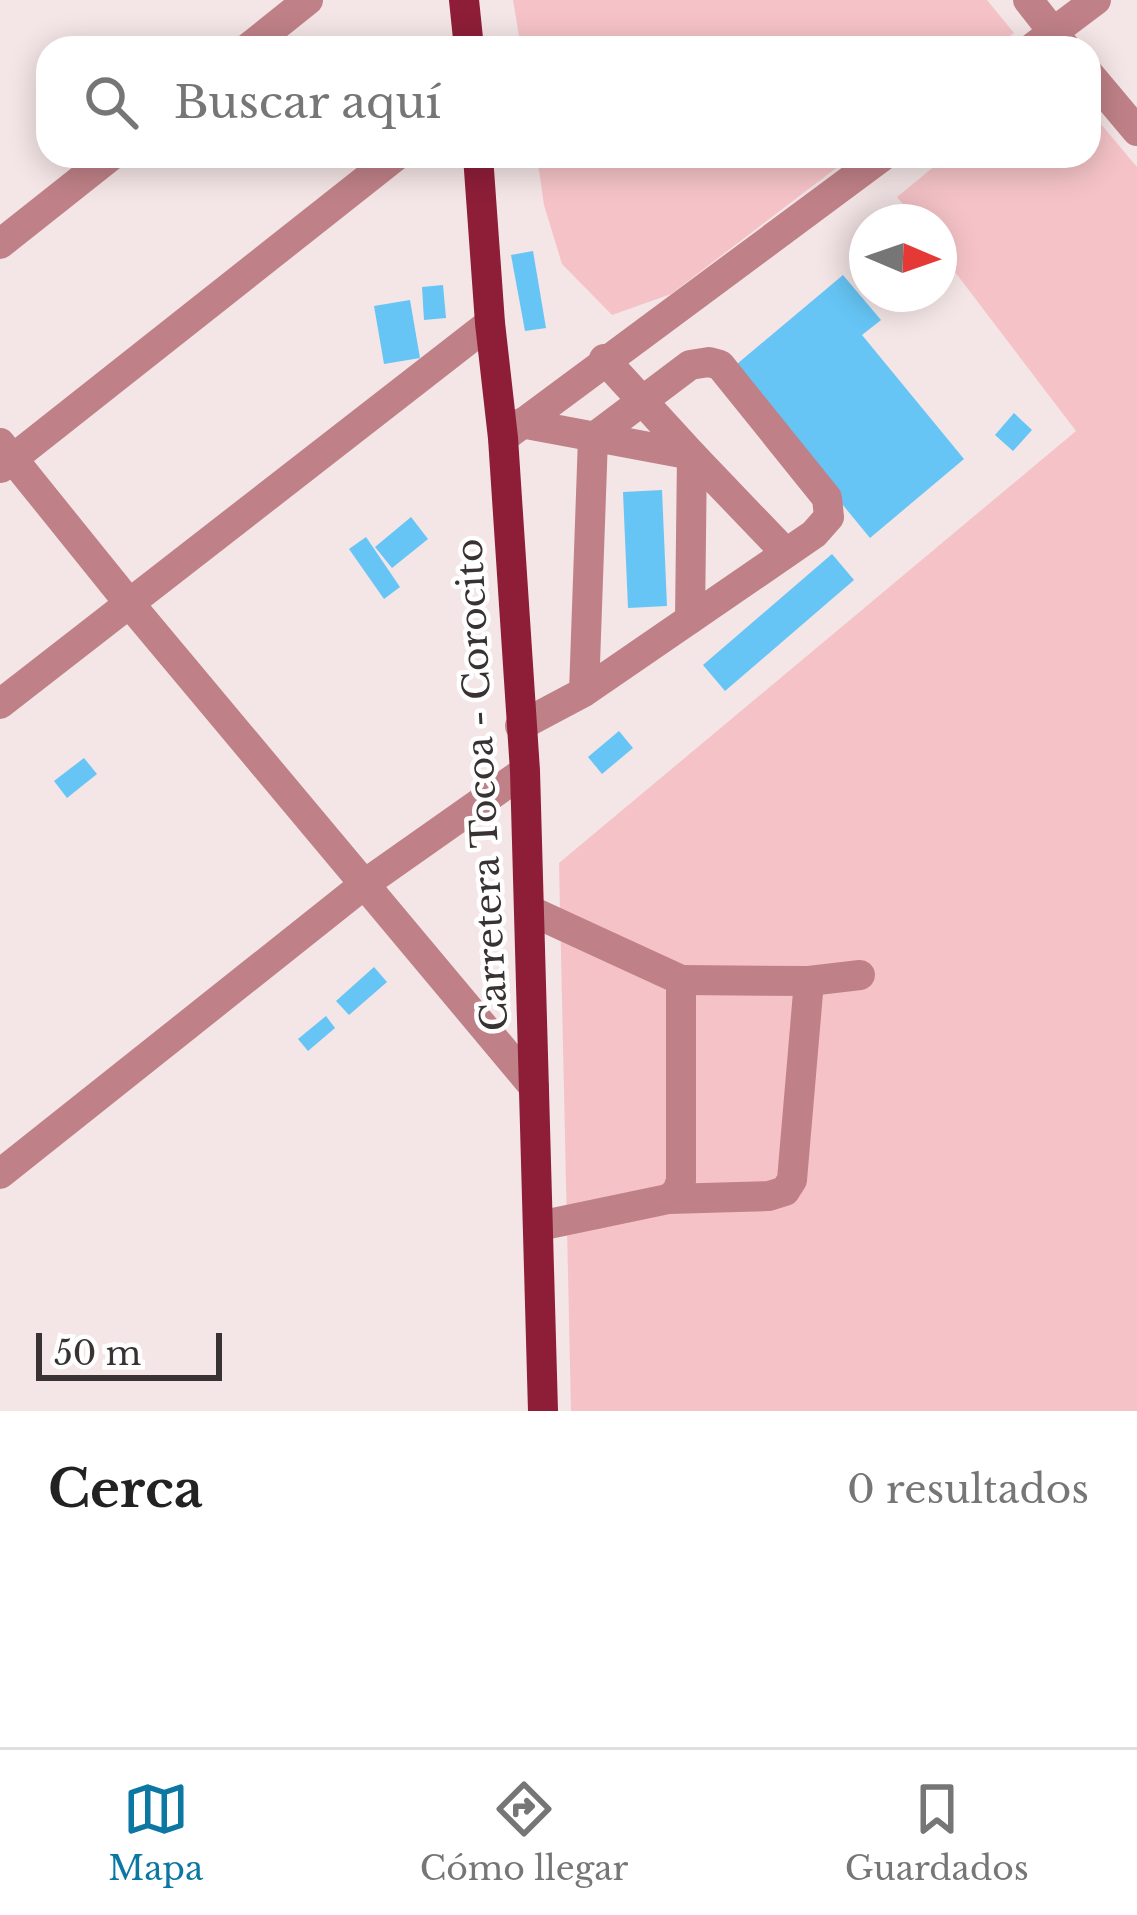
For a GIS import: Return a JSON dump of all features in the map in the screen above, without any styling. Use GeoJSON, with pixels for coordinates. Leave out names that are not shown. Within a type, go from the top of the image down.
{"type":"FeatureCollection","features":[{"type":"Feature","properties":{"kind":"main road"},"geometry":{"type":"LineString","coordinates":[[464,0],[468,36]]}},
{"type":"Feature","properties":{"kind":"main road","name":"Carretera Tocoa - Corocito"},"geometry":{"type":"LineString","coordinates":[[479,168],[490,323],[512,430],[520,726],[531,911],[543,1411]]}},
{"type":"Feature","properties":{"kind":"street"},"geometry":{"type":"LineString","coordinates":[[263,36],[308,0]]}},
{"type":"Feature","properties":{"kind":"street"},"geometry":{"type":"LineString","coordinates":[[1028,0],[1046,36]]}},
{"type":"Feature","properties":{"kind":"street"},"geometry":{"type":"LineString","coordinates":[[1057,36],[1096,0]]}},
{"type":"Feature","properties":{"kind":"street"},"geometry":{"type":"LineString","coordinates":[[1101,88],[1137,131]]}},
{"type":"Feature","properties":{"kind":"street"},"geometry":{"type":"LineString","coordinates":[[0,244],[96,168]]}},
{"type":"Feature","properties":{"kind":"street"},"geometry":{"type":"LineString","coordinates":[[380,168],[4,457],[534,1087]]}},
{"type":"Feature","properties":{"kind":"street"},"geometry":{"type":"LineString","coordinates":[[512,430],[867,168]]}},
{"type":"Feature","properties":{"kind":"street"},"geometry":{"type":"LineString","coordinates":[[0,704],[490,323]]}},
{"type":"Feature","properties":{"kind":"street"},"geometry":{"type":"LineString","coordinates":[[604,359],[786,554]]}},
{"type":"Feature","properties":{"kind":"street"},"geometry":{"type":"LineString","coordinates":[[520,726],[584,692],[814,534],[829,517],[827,498],[720,365],[690,365],[593,438],[584,692]]}},
{"type":"Feature","properties":{"kind":"street"},"geometry":{"type":"LineString","coordinates":[[512,430],[692,454]]}},
{"type":"Feature","properties":{"kind":"street"},"geometry":{"type":"LineString","coordinates":[[690,619],[692,454]]}},
{"type":"Feature","properties":{"kind":"street"},"geometry":{"type":"LineString","coordinates":[[0,1174],[366,883],[525,771]]}},
{"type":"Feature","properties":{"kind":"street"},"geometry":{"type":"LineString","coordinates":[[531,911],[681,980],[809,981],[860,975]]}},
{"type":"Feature","properties":{"kind":"street"},"geometry":{"type":"LineString","coordinates":[[668,1199],[681,1181],[681,980]]}},
{"type":"Feature","properties":{"kind":"street"},"geometry":{"type":"LineString","coordinates":[[539,1226],[668,1199],[769,1196],[785,1191],[792,1180],[809,981]]}},
{"type":"Feature","properties":{"kind":"shaded area"},"geometry":{"type":"Polygon","coordinates":[[[513,0],[987,0],[1014,33],[1010,36],[519,36],[513,0]]]}},
{"type":"Feature","properties":{"kind":"shaded area"},"geometry":{"type":"Polygon","coordinates":[[[1101,124],[1137,167],[1137,1411],[571,1411],[559,863],[1076,431],[957,275],[957,204],[903,204],[897,197],[932,168],[1101,168],[1101,124]]]}},
{"type":"Feature","properties":{"kind":"shaded area"},"geometry":{"type":"Polygon","coordinates":[[[539,168],[836,168],[671,294],[612,315],[562,264],[539,168]]]}},
{"type":"Feature","properties":{"kind":"building"},"geometry":{"type":"Polygon","coordinates":[[[533,251],[546,328],[525,331],[511,255],[533,251]]]}},
{"type":"Feature","properties":{"kind":"building"},"geometry":{"type":"Polygon","coordinates":[[[843,275],[849,282],[849,312],[874,312],[881,320],[862,335],[964,459],[870,538],[731,369],[843,275]]]}},
{"type":"Feature","properties":{"kind":"building"},"geometry":{"type":"Polygon","coordinates":[[[443,285],[446,318],[424,320],[422,287],[443,285]]]}},
{"type":"Feature","properties":{"kind":"building"},"geometry":{"type":"Polygon","coordinates":[[[410,300],[420,358],[384,364],[374,306],[410,300]]]}},
{"type":"Feature","properties":{"kind":"building"},"geometry":{"type":"Polygon","coordinates":[[[1014,413],[1032,430],[1013,451],[995,435],[1014,413]]]}},
{"type":"Feature","properties":{"kind":"building"},"geometry":{"type":"Polygon","coordinates":[[[662,490],[667,606],[628,608],[623,492],[662,490]]]}},
{"type":"Feature","properties":{"kind":"building"},"geometry":{"type":"Polygon","coordinates":[[[411,517],[428,539],[392,568],[375,547],[411,517]]]}},
{"type":"Feature","properties":{"kind":"building"},"geometry":{"type":"Polygon","coordinates":[[[366,537],[400,587],[384,599],[349,549],[366,537]]]}},
{"type":"Feature","properties":{"kind":"building"},"geometry":{"type":"Polygon","coordinates":[[[832,554],[854,580],[725,691],[703,665],[832,554]]]}},
{"type":"Feature","properties":{"kind":"building"},"geometry":{"type":"Polygon","coordinates":[[[619,731],[633,748],[602,774],[588,757],[619,731]]]}},
{"type":"Feature","properties":{"kind":"building"},"geometry":{"type":"Polygon","coordinates":[[[84,758],[97,774],[67,798],[54,781],[84,758]]]}},
{"type":"Feature","properties":{"kind":"building"},"geometry":{"type":"Polygon","coordinates":[[[374,967],[387,982],[349,1015],[336,1001],[374,967]]]}},
{"type":"Feature","properties":{"kind":"building"},"geometry":{"type":"Polygon","coordinates":[[[326,1016],[335,1028],[308,1051],[298,1039],[326,1016]]]}}]}
